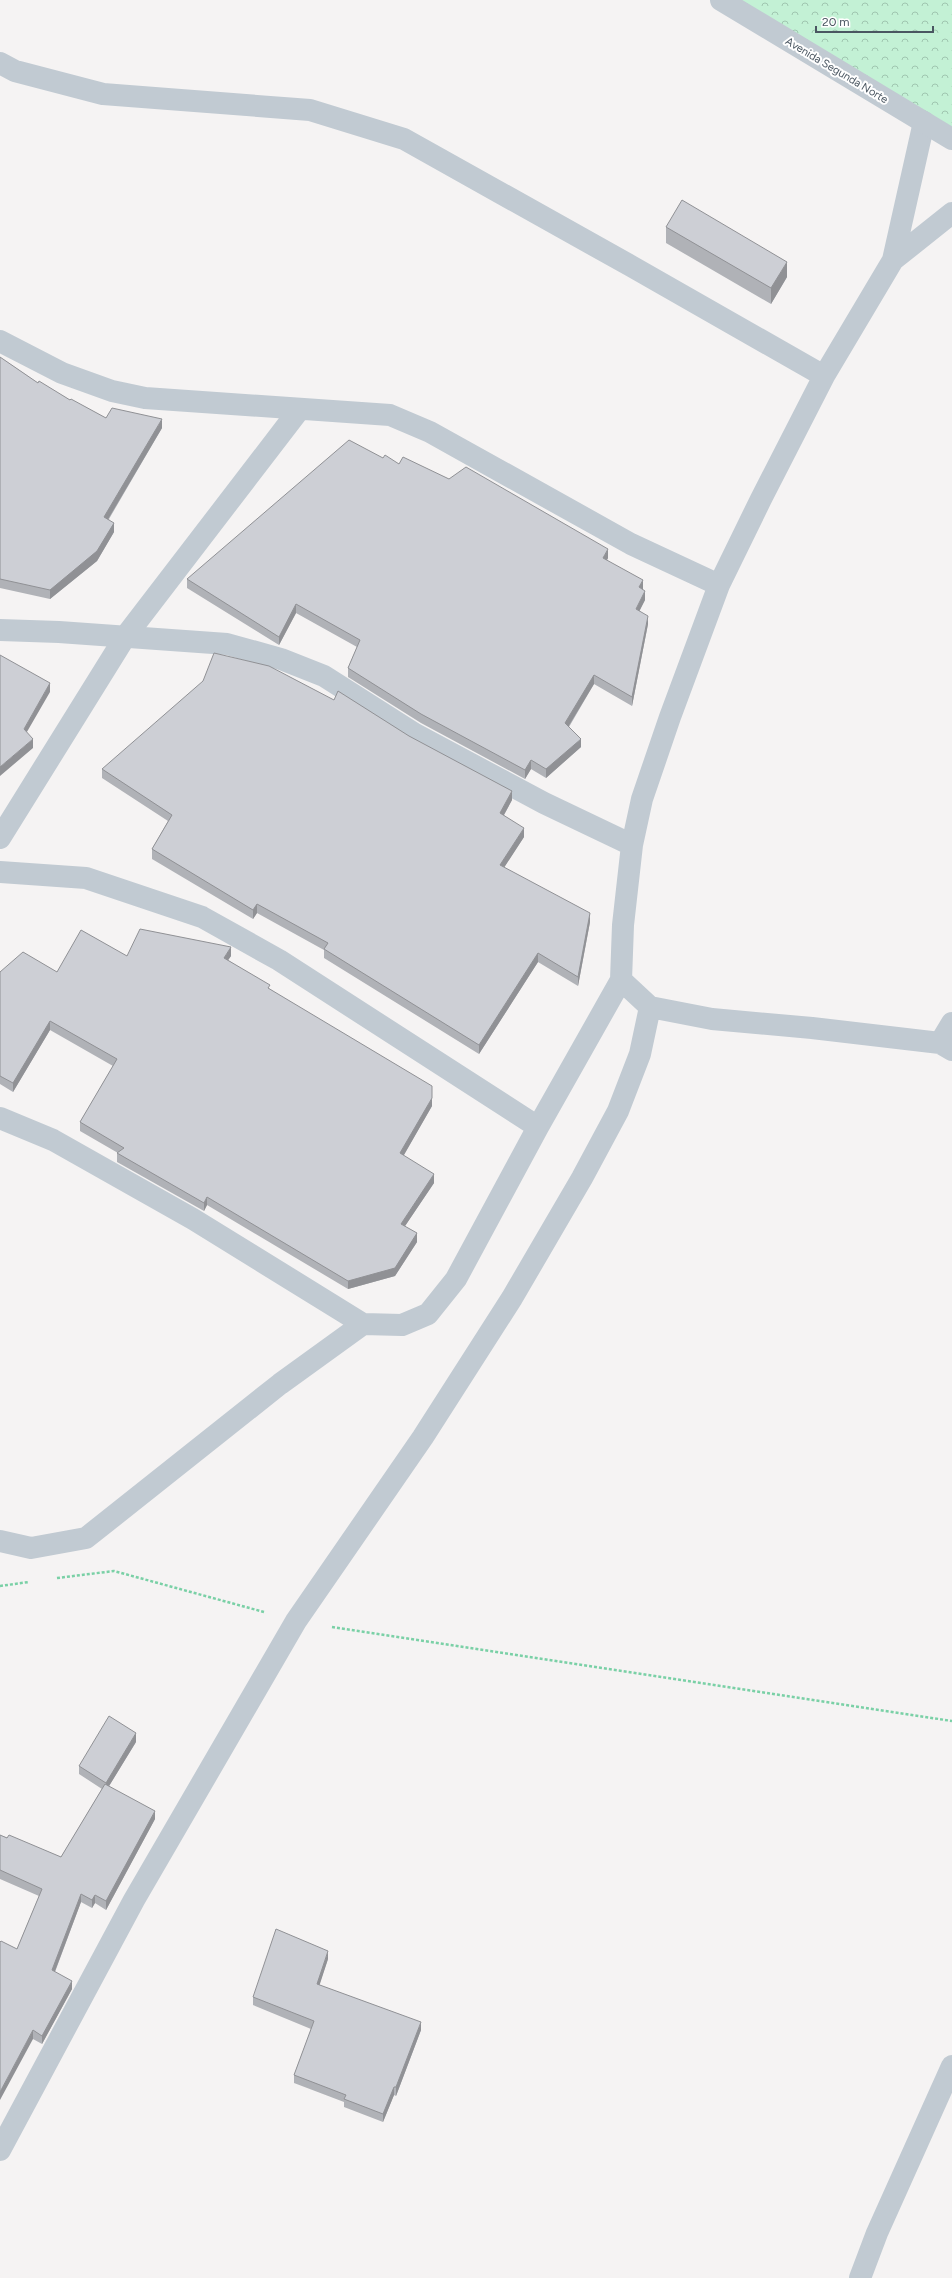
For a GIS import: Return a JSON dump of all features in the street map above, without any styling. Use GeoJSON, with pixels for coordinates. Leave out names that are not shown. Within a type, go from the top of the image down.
{"type":"FeatureCollection","features":[{"type":"Feature","properties":{"kind":"street","name":"Avenida Segunda Norte"},"geometry":{"type":"LineString","coordinates":[[721,0],[952,139]]}},
{"type":"Feature","properties":{"kind":"street"},"geometry":{"type":"LineString","coordinates":[[0,63],[15,71],[103,94],[310,110],[404,139],[824,376]]}},
{"type":"Feature","properties":{"kind":"street"},"geometry":{"type":"LineString","coordinates":[[0,1118],[53,1140],[193,1218],[363,1324],[402,1326],[428,1314],[456,1279],[538,1127],[621,980],[623,925],[632,845],[642,799],[670,717],[719,585],[824,376],[893,260],[924,122]]}},
{"type":"Feature","properties":{"kind":"street"},"geometry":{"type":"LineString","coordinates":[[893,260],[952,213]]}},
{"type":"Feature","properties":{"kind":"street"},"geometry":{"type":"LineString","coordinates":[[0,341],[62,373],[112,390],[145,398],[390,416],[430,432],[631,544],[719,585]]}},
{"type":"Feature","properties":{"kind":"street"},"geometry":{"type":"LineString","coordinates":[[0,838],[125,637],[300,410]]}},
{"type":"Feature","properties":{"kind":"street"},"geometry":{"type":"LineString","coordinates":[[0,630],[227,644],[281,659],[324,676],[415,734],[544,803],[632,845]]}},
{"type":"Feature","properties":{"kind":"street"},"geometry":{"type":"LineString","coordinates":[[0,872],[86,878],[202,917],[280,960],[538,1127]]}},
{"type":"Feature","properties":{"kind":"street"},"geometry":{"type":"LineString","coordinates":[[621,980],[650,1007],[712,1019],[812,1028],[946,1046],[952,1023]]}},
{"type":"Feature","properties":{"kind":"street"},"geometry":{"type":"LineString","coordinates":[[0,2150],[134,1900],[296,1621],[427,1430],[512,1298],[570,1198],[618,1111],[640,1054],[650,1007]]}},
{"type":"Feature","properties":{"kind":"street"},"geometry":{"type":"LineString","coordinates":[[0,1541],[31,1548],[86,1538],[280,1384],[363,1324]]}},
{"type":"Feature","properties":{"kind":"street"},"geometry":{"type":"LineString","coordinates":[[860,2278],[877,2233],[952,2066]]}},
{"type":"Feature","properties":{"kind":"path"},"geometry":{"type":"LineString","coordinates":[[53,1579],[114,1571],[296,1621],[952,1721]]}},
{"type":"Feature","properties":{"kind":"path"},"geometry":{"type":"LineString","coordinates":[[0,1586],[30,1582]]}},
{"type":"Feature","properties":{"kind":"green space"},"geometry":{"type":"Polygon","coordinates":[[[738,0],[952,0],[952,127],[738,0]]]}},
{"type":"Feature","properties":{"kind":"building"},"geometry":{"type":"Polygon","coordinates":[[[682,200],[787,262],[771,288],[666,227],[682,200]]]}},
{"type":"Feature","properties":{"kind":"building"},"geometry":{"type":"Polygon","coordinates":[[[0,357],[38,383],[39,381],[70,400],[71,399],[106,418],[112,408],[162,419],[104,517],[114,523],[97,551],[50,590],[0,579],[0,357]]]}},
{"type":"Feature","properties":{"kind":"building"},"geometry":{"type":"Polygon","coordinates":[[[349,440],[383,458],[385,455],[399,464],[403,457],[449,479],[466,467],[608,549],[603,558],[643,580],[639,587],[645,591],[636,609],[648,616],[632,697],[594,675],[565,723],[581,739],[546,769],[531,760],[525,770],[421,714],[348,668],[360,640],[296,604],[279,637],[187,579],[349,440]]]}},
{"type":"Feature","properties":{"kind":"building"},"geometry":{"type":"Polygon","coordinates":[[[214,653],[269,666],[334,700],[338,691],[409,736],[512,791],[500,813],[524,828],[500,865],[590,913],[578,977],[538,953],[479,1045],[324,949],[328,943],[257,904],[253,910],[152,849],[172,815],[102,769],[203,681],[214,653]]]}},
{"type":"Feature","properties":{"kind":"building"},"geometry":{"type":"Polygon","coordinates":[[[0,655],[50,683],[24,729],[33,739],[0,767],[0,655]]]}},
{"type":"Feature","properties":{"kind":"building"},"geometry":{"type":"Polygon","coordinates":[[[140,929],[231,947],[224,958],[270,985],[268,988],[432,1086],[432,1098],[400,1153],[434,1174],[401,1224],[417,1233],[395,1268],[348,1281],[207,1197],[204,1203],[117,1153],[124,1148],[80,1122],[117,1059],[50,1021],[13,1083],[0,1076],[0,972],[23,952],[57,972],[81,930],[127,956],[140,929]]]}},
{"type":"Feature","properties":{"kind":"building"},"geometry":{"type":"Polygon","coordinates":[[[109,1716],[136,1733],[106,1783],[79,1766],[109,1716]]]}},
{"type":"Feature","properties":{"kind":"building"},"geometry":{"type":"Polygon","coordinates":[[[105,1784],[155,1811],[106,1901],[95,1895],[92,1900],[81,1894],[52,1970],[72,1981],[42,2036],[33,2030],[0,2092],[0,1942],[1,1941],[17,1949],[42,1889],[0,1870],[0,1835],[7,1838],[9,1835],[61,1857],[105,1784]]]}},
{"type":"Feature","properties":{"kind":"building"},"geometry":{"type":"Polygon","coordinates":[[[276,1929],[328,1951],[317,1984],[421,2022],[396,2087],[394,2087],[383,2114],[344,2099],[346,2095],[294,2075],[314,2021],[253,1997],[276,1929]]]}}]}
